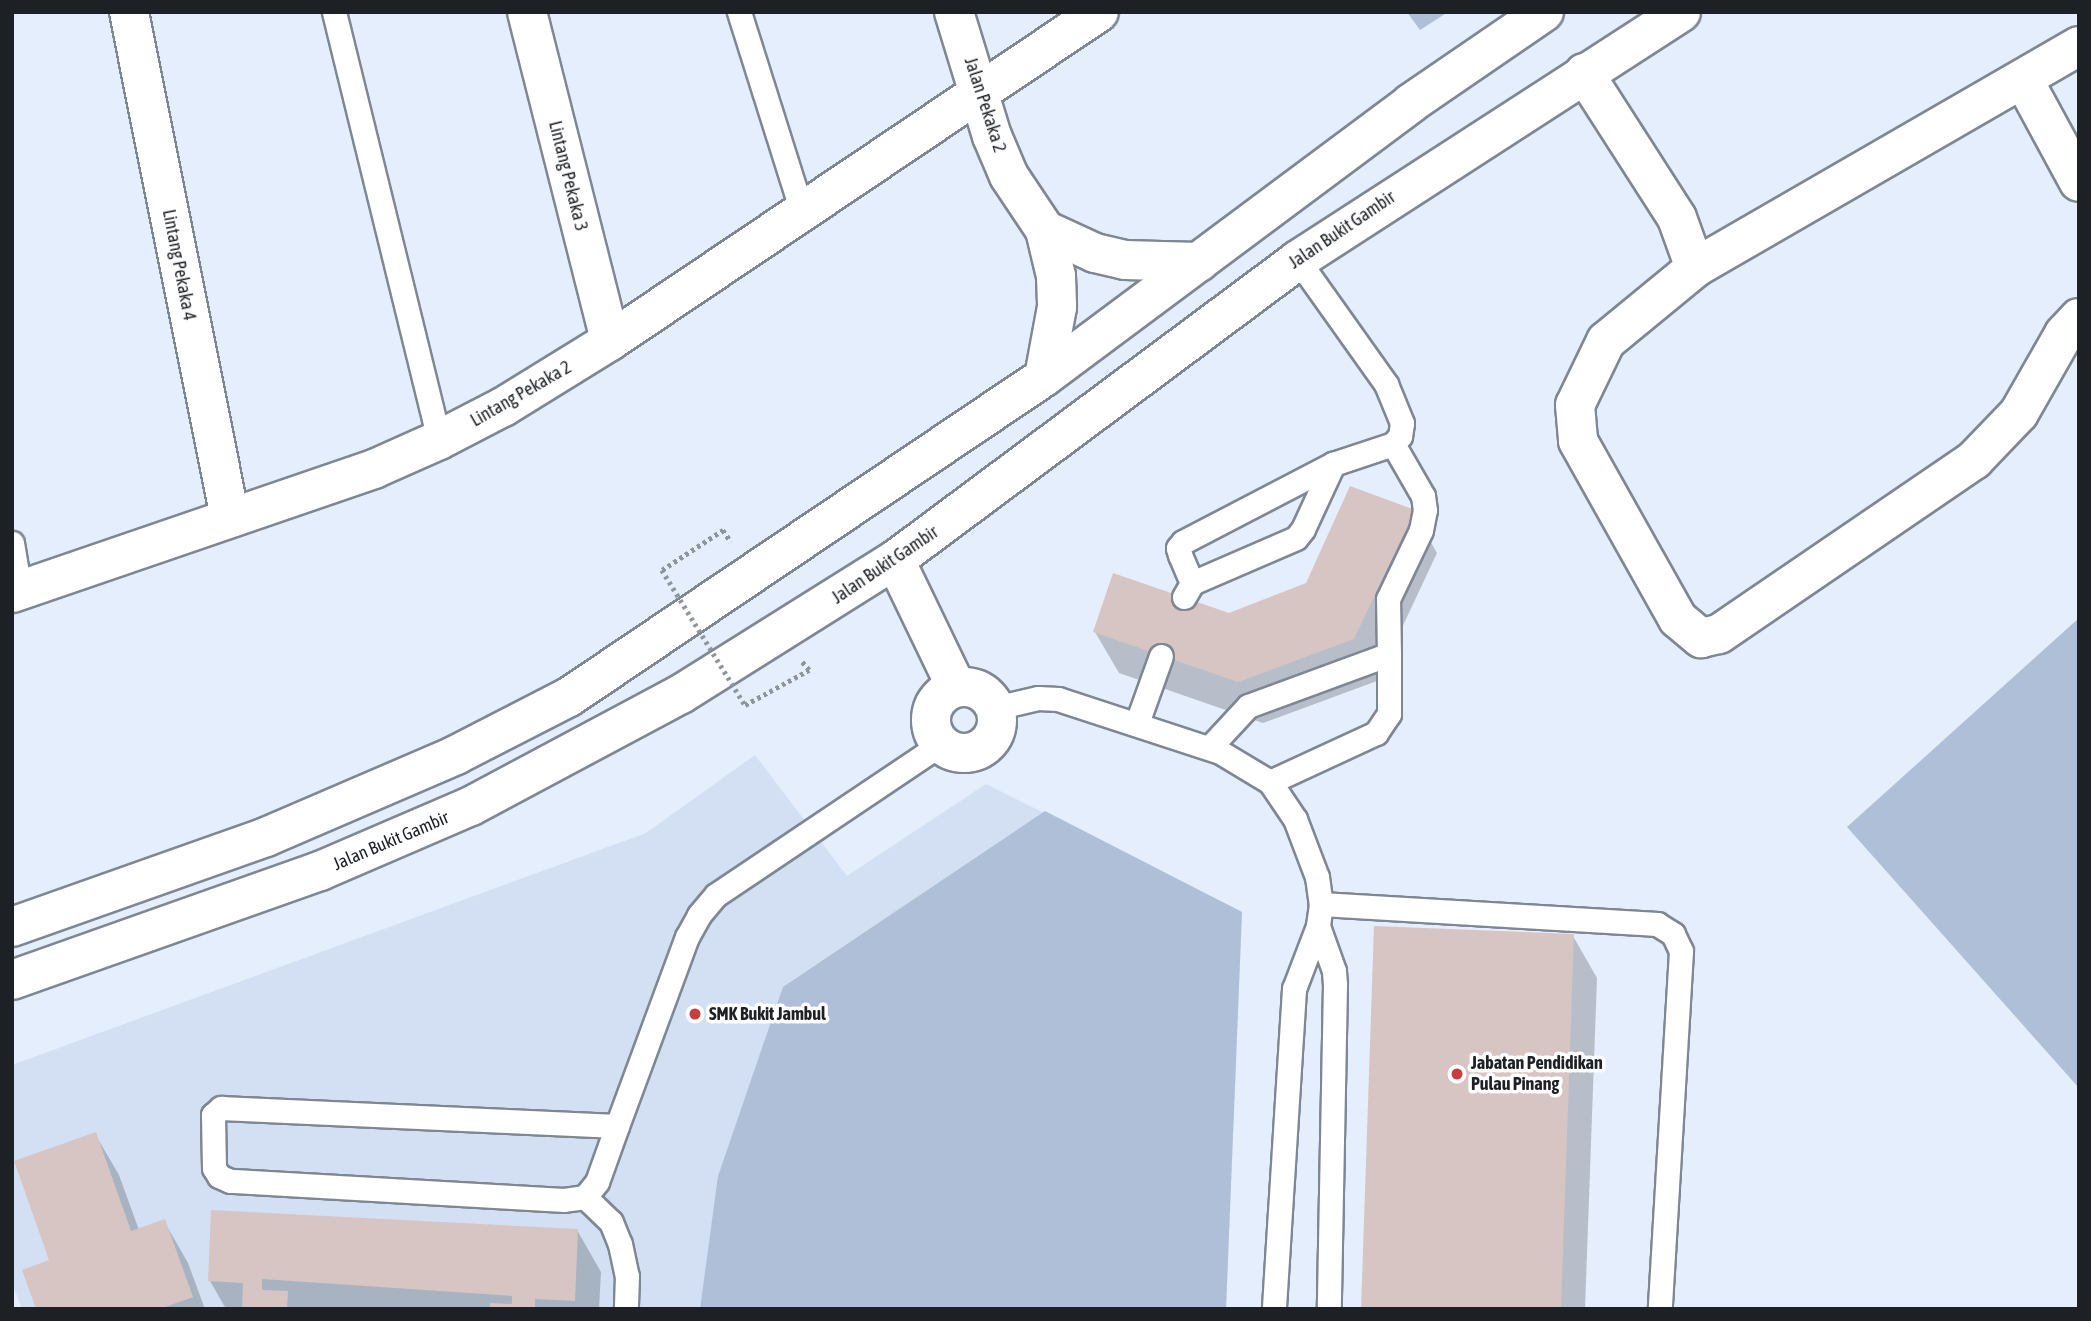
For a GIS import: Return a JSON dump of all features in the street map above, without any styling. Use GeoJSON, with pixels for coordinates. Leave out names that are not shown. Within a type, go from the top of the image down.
{"type":"FeatureCollection","features":[{"type":"Feature","properties":{"kind":"street","name":"Lintang Pekaka 4"},"geometry":{"type":"LineString","coordinates":[[129,12],[230,518]]}},
{"type":"Feature","properties":{"kind":"street","name":"Lintang Pekaka 3"},"geometry":{"type":"LineString","coordinates":[[527,12],[610,341]]}},
{"type":"Feature","properties":{"kind":"street","name":"Jalan Pekaka 2"},"geometry":{"type":"LineString","coordinates":[[954,12],[992,136],[1009,176],[1045,230],[1056,276],[1057,307],[1044,377]]}},
{"type":"Feature","properties":{"kind":"street","name":"Lintang Pekaka 2"},"geometry":{"type":"LineString","coordinates":[[16,592],[374,469],[503,407],[610,341],[801,209],[980,94],[1099,12]]}},
{"type":"Feature","properties":{"kind":"street"},"geometry":{"type":"LineString","coordinates":[[12,927],[266,836],[456,755],[569,697],[1044,377],[1411,103],[1544,12]]}},
{"type":"Feature","properties":{"kind":"street","name":"Jalan Bukit Gambir"},"geometry":{"type":"LineString","coordinates":[[12,979],[320,872],[471,806],[681,694],[895,560],[1298,260],[1681,12]]}},
{"type":"Feature","properties":{"kind":"street"},"geometry":{"type":"LineString","coordinates":[[2079,46],[1695,268],[1606,341],[1575,405],[1578,441],[1678,619],[1701,638],[1719,634],[1974,460],[2019,413],[2064,334],[2079,318]]}},
{"type":"Feature","properties":{"kind":"street"},"geometry":{"type":"LineString","coordinates":[[1574,79],[1677,218],[1695,268]]}},
{"type":"Feature","properties":{"kind":"street"},"geometry":{"type":"LineString","coordinates":[[2023,79],[2079,182]]}},
{"type":"Feature","properties":{"kind":"street"},"geometry":{"type":"LineString","coordinates":[[1045,230],[1095,253],[1125,260],[1199,262]]}},
{"type":"Feature","properties":{"kind":"street"},"geometry":{"type":"LineString","coordinates":[[895,560],[956,687]]}},
{"type":"Feature","properties":{"kind":"street"},"geometry":{"type":"LineString","coordinates":[[956,687],[980,691],[995,708],[997,723],[992,737],[982,748],[968,753],[953,751],[940,744],[933,732],[932,711],[944,693],[956,687]]}},
{"type":"Feature","properties":{"kind":"lane"},"geometry":{"type":"LineString","coordinates":[[334,12],[439,440]]}},
{"type":"Feature","properties":{"kind":"lane"},"geometry":{"type":"LineString","coordinates":[[739,12],[801,209]]}},
{"type":"Feature","properties":{"kind":"lane"},"geometry":{"type":"LineString","coordinates":[[1298,260],[1386,383],[1402,424],[1400,436],[1393,444],[1333,464],[1183,542],[1178,548],[1188,590],[1296,538],[1303,530],[1333,464]]}},
{"type":"Feature","properties":{"kind":"lane"},"geometry":{"type":"LineString","coordinates":[[1270,782],[1376,733],[1389,714],[1388,599],[1421,530],[1425,510],[1423,496],[1393,444]]}},
{"type":"Feature","properties":{"kind":"lane"},"geometry":{"type":"LineString","coordinates":[[12,542],[16,592]]}},
{"type":"Feature","properties":{"kind":"lane"},"geometry":{"type":"LineString","coordinates":[[1209,748],[1248,706],[1389,654]]}},
{"type":"Feature","properties":{"kind":"lane"},"geometry":{"type":"LineString","coordinates":[[1137,723],[1161,656]]}},
{"type":"Feature","properties":{"kind":"lane"},"geometry":{"type":"LineString","coordinates":[[995,708],[1038,698],[1058,699],[1209,748],[1270,782],[1295,819],[1317,877],[1320,915],[1335,984],[1329,1309]]}},
{"type":"Feature","properties":{"kind":"lane"},"geometry":{"type":"LineString","coordinates":[[617,1126],[221,1108],[213,1115],[214,1168],[219,1176],[230,1181],[564,1200],[585,1197],[597,1182],[687,937],[699,915],[716,895],[940,744]]}},
{"type":"Feature","properties":{"kind":"lane"},"geometry":{"type":"LineString","coordinates":[[1274,1309],[1294,989],[1320,915]]}},
{"type":"Feature","properties":{"kind":"lane"},"geometry":{"type":"LineString","coordinates":[[1320,915],[1657,924],[1673,934],[1681,951],[1660,1309]]}},
{"type":"Feature","properties":{"kind":"lane"},"geometry":{"type":"LineString","coordinates":[[585,1197],[611,1222],[620,1244],[627,1276],[626,1309]]}},
{"type":"Feature","properties":{"kind":"path"},"geometry":{"type":"LineString","coordinates":[[662,570],[745,705]]}},
{"type":"Feature","properties":{"kind":"shaded area"},"geometry":{"type":"Polygon","coordinates":[[[1407,12],[1448,12],[1420,30],[1407,12]]]}},
{"type":"Feature","properties":{"kind":"shaded area"},"geometry":{"type":"Polygon","coordinates":[[[2079,618],[2079,1088],[1847,827],[2079,618]]]}},
{"type":"Feature","properties":{"kind":"shaded area","name":"SMK Bukit Jambul"},"geometry":{"type":"Polygon","coordinates":[[[755,755],[847,876],[986,784],[1242,912],[1226,1309],[22,1309],[12,1283],[12,1065],[646,833],[755,755]]]}},
{"type":"Feature","properties":{"kind":"shaded area"},"geometry":{"type":"Polygon","coordinates":[[[1045,811],[1242,912],[1226,1309],[700,1309],[718,1176],[783,987],[1045,811]]]}},
{"type":"Feature","properties":{"kind":"building"},"geometry":{"type":"Polygon","coordinates":[[[1350,486],[1415,510],[1354,639],[1238,682],[1093,632],[1113,573],[1229,613],[1306,583],[1350,486]]]}},
{"type":"Feature","properties":{"kind":"building"},"geometry":{"type":"Polygon","coordinates":[[[1374,926],[1574,934],[1561,1309],[1361,1309],[1374,926]]]}},
{"type":"Feature","properties":{"kind":"building"},"geometry":{"type":"Polygon","coordinates":[[[96,1132],[131,1231],[165,1219],[193,1297],[160,1309],[36,1309],[22,1270],[49,1260],[14,1161],[96,1132]]]}},
{"type":"Feature","properties":{"kind":"building"},"geometry":{"type":"Polygon","coordinates":[[[211,1210],[578,1229],[575,1301],[535,1299],[535,1309],[490,1309],[490,1303],[512,1304],[512,1296],[262,1279],[262,1290],[288,1291],[287,1309],[242,1309],[243,1283],[208,1281],[211,1210]]]}},
{"type":"Feature","properties":{"kind":"place","name":"SMK Bukit Jambul"},"geometry":{"type":"Point","coordinates":[695,1014]}},
{"type":"Feature","properties":{"kind":"place","name":"Jabatan Pendidikan Pulau Pinang"},"geometry":{"type":"Point","coordinates":[1457,1074]}}]}
